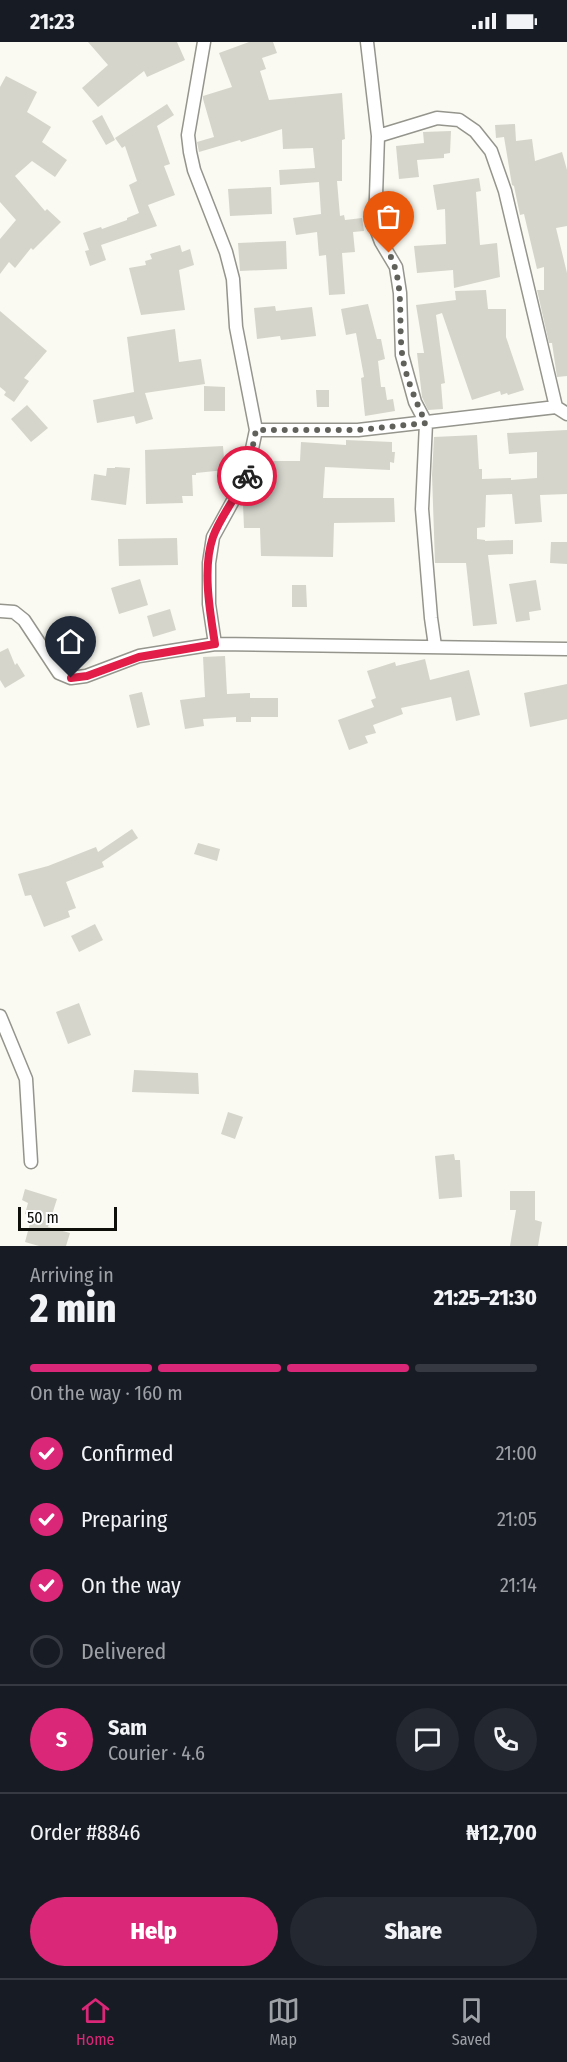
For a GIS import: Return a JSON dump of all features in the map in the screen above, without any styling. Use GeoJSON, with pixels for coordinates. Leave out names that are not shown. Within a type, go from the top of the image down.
{"type":"FeatureCollection","features":[{"type":"Feature","properties":{"kind":"street"},"geometry":{"type":"LineString","coordinates":[[204,42],[188,135],[189,152],[226,252],[233,279],[236,327],[256,430],[246,477],[213,537],[209,563],[209,604],[215,644]]}},
{"type":"Feature","properties":{"kind":"street"},"geometry":{"type":"LineString","coordinates":[[367,42],[378,136],[375,225],[381,242],[396,267],[400,293],[402,355],[415,402],[426,423],[422,509],[435,646]]}},
{"type":"Feature","properties":{"kind":"street"},"geometry":{"type":"LineString","coordinates":[[256,430],[358,430],[562,411],[505,191],[491,151],[475,130],[459,120],[437,118],[378,136]]}},
{"type":"Feature","properties":{"kind":"street"},"geometry":{"type":"LineString","coordinates":[[0,611],[14,612],[24,620],[59,673],[71,678],[87,676],[139,657],[215,644],[567,649]]}},
{"type":"Feature","properties":{"kind":"street"},"geometry":{"type":"LineString","coordinates":[[0,1016],[26,1079],[31,1162]]}},
{"type":"Feature","properties":{"kind":"building"},"geometry":{"type":"Polygon","coordinates":[[[88,42],[177,42],[185,60],[147,77],[144,71],[98,107],[82,88],[108,65],[88,42]]]}},
{"type":"Feature","properties":{"kind":"building"},"geometry":{"type":"Polygon","coordinates":[[[249,42],[273,42],[277,53],[262,58],[266,69],[260,71],[269,100],[342,93],[345,139],[342,140],[342,181],[337,181],[340,216],[344,215],[345,220],[362,218],[364,231],[353,232],[355,252],[342,253],[345,294],[329,295],[326,255],[319,256],[317,232],[296,235],[293,218],[321,214],[319,182],[280,185],[279,170],[315,168],[313,148],[283,149],[282,129],[199,152],[197,142],[214,137],[203,96],[232,87],[219,53],[249,42]]]}},
{"type":"Feature","properties":{"kind":"building"},"geometry":{"type":"Polygon","coordinates":[[[6,76],[37,92],[27,112],[51,127],[42,142],[67,160],[55,177],[32,161],[15,176],[45,211],[47,209],[61,222],[33,250],[31,248],[15,268],[9,262],[0,274],[0,239],[16,220],[0,202],[0,87],[6,76]]]}},
{"type":"Feature","properties":{"kind":"building"},"geometry":{"type":"Polygon","coordinates":[[[167,104],[174,115],[157,126],[170,164],[164,166],[175,195],[148,205],[157,226],[101,245],[106,260],[90,266],[85,251],[89,250],[83,233],[101,227],[102,229],[139,213],[129,185],[137,181],[125,146],[122,148],[115,138],[167,104]]]}},
{"type":"Feature","properties":{"kind":"building"},"geometry":{"type":"Polygon","coordinates":[[[102,115],[115,140],[106,145],[92,121],[102,115]]]}},
{"type":"Feature","properties":{"kind":"building"},"geometry":{"type":"Polygon","coordinates":[[[515,124],[516,141],[532,139],[535,161],[562,152],[567,170],[567,226],[556,228],[567,273],[567,376],[557,377],[552,343],[549,343],[537,290],[544,290],[544,267],[537,269],[524,214],[520,215],[512,185],[504,137],[496,138],[495,125],[515,124]]]}},
{"type":"Feature","properties":{"kind":"building"},"geometry":{"type":"Polygon","coordinates":[[[451,131],[450,153],[444,154],[444,158],[417,160],[419,177],[399,179],[396,146],[424,143],[423,132],[451,131]]]}},
{"type":"Feature","properties":{"kind":"building"},"geometry":{"type":"Polygon","coordinates":[[[479,178],[481,191],[476,192],[480,245],[497,243],[500,277],[454,288],[453,270],[417,273],[414,246],[446,244],[445,209],[437,210],[433,185],[479,178]]]}},
{"type":"Feature","properties":{"kind":"building"},"geometry":{"type":"Polygon","coordinates":[[[271,187],[272,214],[230,216],[228,189],[271,187]]]}},
{"type":"Feature","properties":{"kind":"building"},"geometry":{"type":"Polygon","coordinates":[[[286,241],[287,269],[240,271],[238,243],[286,241]]]}},
{"type":"Feature","properties":{"kind":"building"},"geometry":{"type":"Polygon","coordinates":[[[180,245],[182,252],[190,249],[194,265],[179,270],[185,310],[141,315],[129,268],[146,265],[145,261],[152,259],[150,254],[180,245]]]}},
{"type":"Feature","properties":{"kind":"building"},"geometry":{"type":"Polygon","coordinates":[[[486,290],[488,309],[506,309],[506,337],[524,390],[508,395],[507,393],[501,395],[500,391],[472,400],[442,313],[436,315],[445,383],[441,384],[443,409],[428,410],[422,397],[417,353],[424,353],[416,305],[456,300],[455,291],[486,290]]]}},
{"type":"Feature","properties":{"kind":"building"},"geometry":{"type":"Polygon","coordinates":[[[368,304],[377,339],[381,339],[385,359],[378,361],[381,387],[385,387],[387,400],[393,399],[395,411],[365,416],[361,378],[364,377],[356,333],[346,335],[341,309],[368,304]]]}},
{"type":"Feature","properties":{"kind":"building"},"geometry":{"type":"Polygon","coordinates":[[[275,306],[276,311],[312,307],[316,336],[281,340],[280,336],[257,339],[254,308],[275,306]]]}},
{"type":"Feature","properties":{"kind":"building"},"geometry":{"type":"Polygon","coordinates":[[[0,311],[47,351],[24,378],[29,381],[14,402],[4,395],[6,392],[0,387],[0,311]]]}},
{"type":"Feature","properties":{"kind":"building"},"geometry":{"type":"Polygon","coordinates":[[[175,329],[179,362],[201,359],[205,384],[145,393],[153,419],[136,424],[134,416],[97,423],[93,400],[134,392],[127,337],[175,329]]]}},
{"type":"Feature","properties":{"kind":"building"},"geometry":{"type":"Polygon","coordinates":[[[204,386],[225,387],[225,411],[204,411],[204,386]]]}},
{"type":"Feature","properties":{"kind":"building"},"geometry":{"type":"Polygon","coordinates":[[[316,390],[329,390],[329,407],[317,407],[316,390]]]}},
{"type":"Feature","properties":{"kind":"building"},"geometry":{"type":"Polygon","coordinates":[[[27,405],[48,428],[31,442],[11,419],[27,405]]]}},
{"type":"Feature","properties":{"kind":"building"},"geometry":{"type":"Polygon","coordinates":[[[567,430],[567,494],[540,495],[542,522],[515,524],[512,494],[486,495],[485,527],[477,528],[477,539],[513,540],[513,554],[488,555],[497,624],[473,626],[466,563],[435,563],[432,475],[434,437],[477,435],[479,469],[482,469],[482,479],[511,478],[511,480],[537,478],[537,452],[509,454],[507,433],[567,430]]]}},
{"type":"Feature","properties":{"kind":"building"},"geometry":{"type":"Polygon","coordinates":[[[346,440],[392,442],[392,452],[395,452],[394,463],[390,462],[390,470],[325,467],[323,498],[394,498],[395,522],[334,523],[333,557],[261,556],[260,528],[244,528],[243,504],[252,503],[252,483],[258,461],[300,461],[301,442],[346,445],[346,440]]]}},
{"type":"Feature","properties":{"kind":"building"},"geometry":{"type":"Polygon","coordinates":[[[223,446],[225,470],[192,475],[193,496],[182,496],[183,503],[146,504],[145,450],[223,446]]]}},
{"type":"Feature","properties":{"kind":"building"},"geometry":{"type":"Polygon","coordinates":[[[107,468],[130,468],[126,505],[91,500],[94,474],[106,476],[107,468]]]}},
{"type":"Feature","properties":{"kind":"building"},"geometry":{"type":"Polygon","coordinates":[[[177,538],[178,565],[119,566],[118,539],[177,538]]]}},
{"type":"Feature","properties":{"kind":"building"},"geometry":{"type":"Polygon","coordinates":[[[551,542],[567,542],[567,564],[550,563],[551,542]]]}},
{"type":"Feature","properties":{"kind":"building"},"geometry":{"type":"Polygon","coordinates":[[[140,579],[148,605],[119,614],[111,588],[140,579]]]}},
{"type":"Feature","properties":{"kind":"building"},"geometry":{"type":"Polygon","coordinates":[[[536,580],[541,610],[529,612],[530,620],[516,622],[509,584],[536,580]]]}},
{"type":"Feature","properties":{"kind":"building"},"geometry":{"type":"Polygon","coordinates":[[[292,585],[306,585],[307,607],[292,607],[292,585]]]}},
{"type":"Feature","properties":{"kind":"building"},"geometry":{"type":"Polygon","coordinates":[[[170,609],[176,630],[153,637],[147,616],[170,609]]]}},
{"type":"Feature","properties":{"kind":"building"},"geometry":{"type":"Polygon","coordinates":[[[68,631],[74,649],[62,653],[56,635],[68,631]]]}},
{"type":"Feature","properties":{"kind":"building"},"geometry":{"type":"Polygon","coordinates":[[[8,648],[15,665],[17,663],[25,676],[5,688],[0,680],[0,652],[8,648]]]}},
{"type":"Feature","properties":{"kind":"building"},"geometry":{"type":"Polygon","coordinates":[[[225,656],[227,694],[250,693],[250,698],[278,698],[278,717],[251,717],[251,722],[236,722],[236,717],[203,719],[204,726],[185,729],[180,700],[205,697],[203,657],[225,656]]]}},
{"type":"Feature","properties":{"kind":"building"},"geometry":{"type":"Polygon","coordinates":[[[425,659],[430,680],[469,670],[480,715],[456,721],[451,697],[401,708],[403,714],[373,725],[376,733],[365,736],[368,743],[349,750],[338,720],[374,707],[371,700],[376,698],[367,671],[395,662],[396,666],[425,659]]]}},
{"type":"Feature","properties":{"kind":"building"},"geometry":{"type":"Polygon","coordinates":[[[567,684],[567,719],[530,727],[524,693],[567,684]]]}},
{"type":"Feature","properties":{"kind":"building"},"geometry":{"type":"Polygon","coordinates":[[[142,692],[150,725],[137,728],[129,695],[142,692]]]}},
{"type":"Feature","properties":{"kind":"building"},"geometry":{"type":"Polygon","coordinates":[[[132,829],[138,838],[102,862],[104,867],[66,882],[76,908],[68,911],[70,917],[44,927],[31,895],[25,896],[18,874],[48,866],[96,847],[98,852],[132,829]]]}},
{"type":"Feature","properties":{"kind":"building"},"geometry":{"type":"Polygon","coordinates":[[[198,843],[220,849],[217,861],[194,854],[198,843]]]}},
{"type":"Feature","properties":{"kind":"building"},"geometry":{"type":"Polygon","coordinates":[[[95,924],[103,940],[79,952],[71,936],[95,924]]]}},
{"type":"Feature","properties":{"kind":"building"},"geometry":{"type":"Polygon","coordinates":[[[79,1003],[91,1035],[68,1044],[56,1012],[79,1003]]]}},
{"type":"Feature","properties":{"kind":"building"},"geometry":{"type":"Polygon","coordinates":[[[134,1070],[198,1073],[199,1094],[132,1092],[134,1070]]]}},
{"type":"Feature","properties":{"kind":"building"},"geometry":{"type":"Polygon","coordinates":[[[228,1112],[243,1117],[235,1139],[221,1134],[228,1112]]]}},
{"type":"Feature","properties":{"kind":"building"},"geometry":{"type":"Polygon","coordinates":[[[454,1154],[455,1160],[460,1160],[462,1197],[439,1199],[435,1156],[454,1154]]]}},
{"type":"Feature","properties":{"kind":"building"},"geometry":{"type":"Polygon","coordinates":[[[25,1189],[57,1199],[48,1227],[70,1233],[66,1246],[39,1246],[25,1242],[32,1216],[25,1214],[28,1203],[22,1200],[25,1189]]]}},
{"type":"Feature","properties":{"kind":"building"},"geometry":{"type":"Polygon","coordinates":[[[510,1191],[535,1191],[535,1220],[542,1222],[538,1246],[510,1246],[516,1210],[510,1210],[510,1191]]]}},
{"type":"Feature","properties":{"kind":"way so far"},"geometry":{"type":"LineString","coordinates":[[247,476],[256,430],[358,430],[426,423],[415,402],[402,355],[400,293],[396,267],[389,253]]}},
{"type":"Feature","properties":{"kind":"route"},"geometry":{"type":"LineString","coordinates":[[71,678],[87,676],[139,657],[215,644],[209,604],[209,563],[213,537],[247,476]]}}]}
